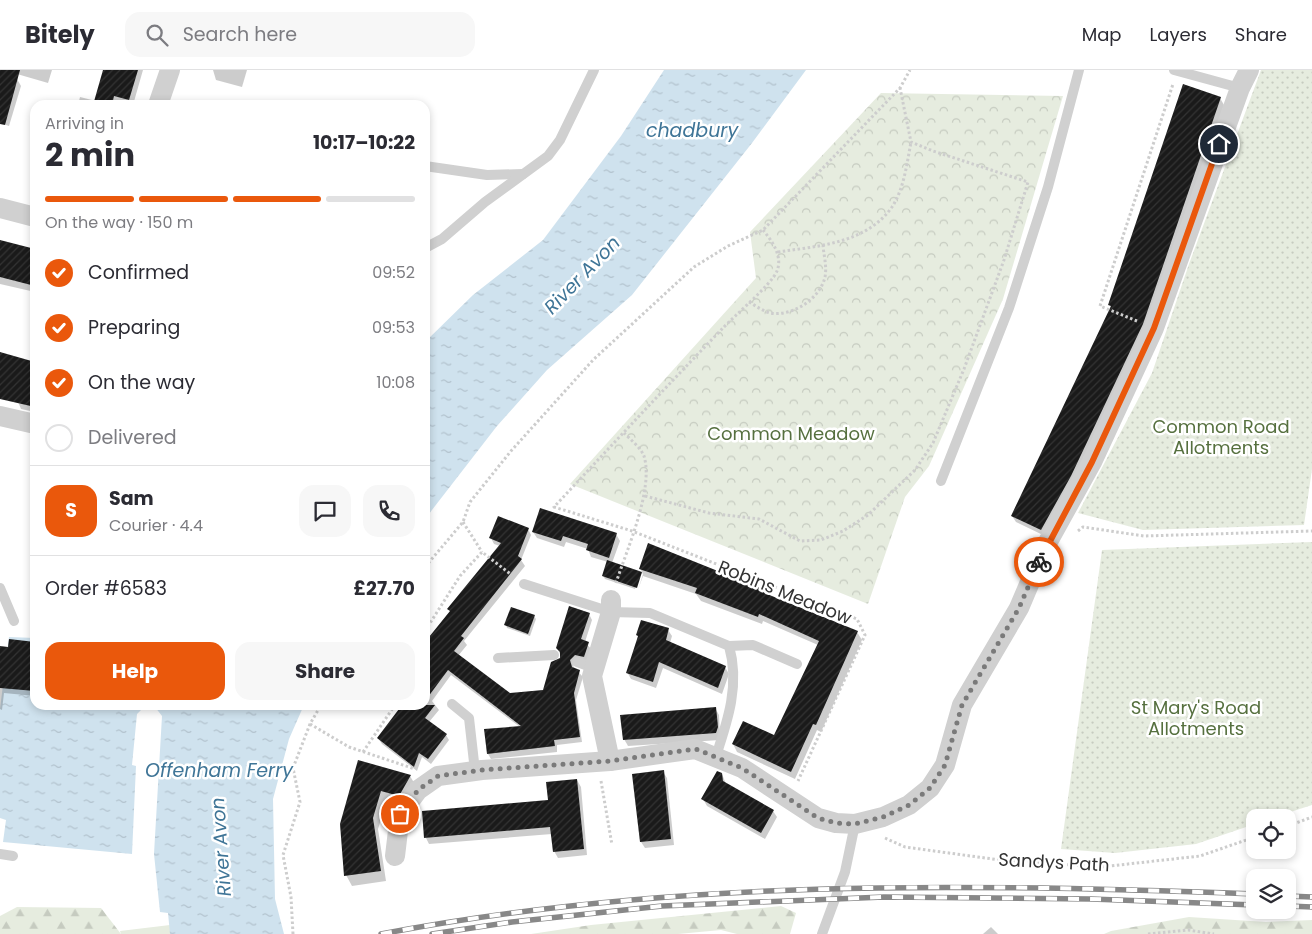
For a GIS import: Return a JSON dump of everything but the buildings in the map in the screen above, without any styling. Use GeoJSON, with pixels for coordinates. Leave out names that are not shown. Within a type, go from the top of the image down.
{"type":"FeatureCollection","features":[{"type":"Feature","properties":{"kind":"street"},"geometry":{"type":"LineString","coordinates":[[160,100],[170,70]]}},
{"type":"Feature","properties":{"kind":"street"},"geometry":{"type":"LineString","coordinates":[[395,856],[400,814],[418,790],[438,776],[475,771],[604,761],[696,749],[742,768],[818,818],[836,823],[855,824],[883,817],[909,805],[930,788],[945,765],[962,705],[1019,608],[1044,549],[1092,462],[1154,328],[1244,79]]}},
{"type":"Feature","properties":{"kind":"street"},"geometry":{"type":"LineString","coordinates":[[0,208],[30,216]]}},
{"type":"Feature","properties":{"kind":"street"},"geometry":{"type":"LineString","coordinates":[[0,416],[30,423]]}},
{"type":"Feature","properties":{"kind":"street"},"geometry":{"type":"LineString","coordinates":[[604,761],[592,676],[586,665],[611,606]]}},
{"type":"Feature","properties":{"kind":"lane"},"geometry":{"type":"LineString","coordinates":[[430,245],[442,239],[522,174],[548,156],[560,140],[594,70]]}},
{"type":"Feature","properties":{"kind":"lane"},"geometry":{"type":"LineString","coordinates":[[941,481],[1009,308],[1048,187],[1079,70]]}},
{"type":"Feature","properties":{"kind":"lane"},"geometry":{"type":"LineString","coordinates":[[1175,70],[1244,79]]}},
{"type":"Feature","properties":{"kind":"lane"},"geometry":{"type":"LineString","coordinates":[[430,167],[487,175],[522,174]]}},
{"type":"Feature","properties":{"kind":"lane"},"geometry":{"type":"LineString","coordinates":[[524,584],[611,606],[650,613],[729,646],[753,645],[798,664]]}},
{"type":"Feature","properties":{"kind":"lane"},"geometry":{"type":"LineString","coordinates":[[0,588],[14,621]]}},
{"type":"Feature","properties":{"kind":"lane"},"geometry":{"type":"LineString","coordinates":[[716,756],[731,712],[735,664],[729,646]]}},
{"type":"Feature","properties":{"kind":"lane"},"geometry":{"type":"LineString","coordinates":[[498,658],[554,655]]}},
{"type":"Feature","properties":{"kind":"lane"},"geometry":{"type":"LineString","coordinates":[[452,704],[469,718],[475,771]]}},
{"type":"Feature","properties":{"kind":"lane"},"geometry":{"type":"LineString","coordinates":[[822,934],[845,872],[855,824]]}},
{"type":"Feature","properties":{"kind":"lane"},"geometry":{"type":"LineString","coordinates":[[0,854],[13,856]]}},
{"type":"Feature","properties":{"kind":"path"},"geometry":{"type":"LineString","coordinates":[[430,561],[463,522],[470,502],[511,451],[593,360],[694,267],[728,246],[763,230],[900,88],[910,70]]}},
{"type":"Feature","properties":{"kind":"path"},"geometry":{"type":"LineString","coordinates":[[1154,328],[1100,306],[1175,70]]}},
{"type":"Feature","properties":{"kind":"path"},"geometry":{"type":"LineString","coordinates":[[778,252],[823,246],[854,237],[875,225],[892,207],[903,180],[911,142],[900,88]]}},
{"type":"Feature","properties":{"kind":"path"},"geometry":{"type":"LineString","coordinates":[[645,496],[709,513],[759,519],[800,541],[821,540],[843,532],[868,515],[915,470],[933,443],[964,369],[1004,260],[1028,182],[911,142]]}},
{"type":"Feature","properties":{"kind":"path"},"geometry":{"type":"LineString","coordinates":[[611,606],[632,531],[645,496],[647,475],[643,454],[624,433],[750,302],[777,271],[778,252],[772,240],[763,230]]}},
{"type":"Feature","properties":{"kind":"path"},"geometry":{"type":"LineString","coordinates":[[750,302],[771,313],[788,313],[806,303],[819,290],[825,277],[823,246]]}},
{"type":"Feature","properties":{"kind":"path","name":"Robins Meadow"},"geometry":{"type":"LineString","coordinates":[[624,433],[554,507],[632,531],[857,620],[865,635],[789,800]]}},
{"type":"Feature","properties":{"kind":"path"},"geometry":{"type":"LineString","coordinates":[[463,522],[482,552],[524,584]]}},
{"type":"Feature","properties":{"kind":"path"},"geometry":{"type":"LineString","coordinates":[[1083,527],[1144,536],[1312,531]]}},
{"type":"Feature","properties":{"kind":"path"},"geometry":{"type":"LineString","coordinates":[[430,623],[460,576],[482,552]]}},
{"type":"Feature","properties":{"kind":"path"},"geometry":{"type":"LineString","coordinates":[[293,934],[291,897],[283,855],[300,802],[293,768],[310,724],[319,710]]}},
{"type":"Feature","properties":{"kind":"path"},"geometry":{"type":"LineString","coordinates":[[363,752],[392,710]]}},
{"type":"Feature","properties":{"kind":"path"},"geometry":{"type":"LineString","coordinates":[[310,724],[363,752],[438,776]]}},
{"type":"Feature","properties":{"kind":"path"},"geometry":{"type":"LineString","coordinates":[[604,761],[612,845]]}},
{"type":"Feature","properties":{"kind":"path"},"geometry":{"type":"LineString","coordinates":[[1296,823],[1312,817]]}},
{"type":"Feature","properties":{"kind":"path","name":"Sandys Path"},"geometry":{"type":"LineString","coordinates":[[855,824],[905,847],[1000,860],[1101,867],[1200,856],[1246,840]]}},
{"type":"Feature","properties":{"kind":"path"},"geometry":{"type":"LineString","coordinates":[[1148,934],[1188,930],[1214,934]]}},
{"type":"Feature","properties":{"kind":"green space","name":"Common Road Allotments"},"geometry":{"type":"Polygon","coordinates":[[[1261,70],[1312,70],[1312,469],[1304,525],[1143,530],[1078,513],[1152,373],[1189,264],[1261,70]]]}},
{"type":"Feature","properties":{"kind":"green space","name":"Common Meadow"},"geometry":{"type":"Polygon","coordinates":[[[881,93],[1063,96],[1003,299],[929,466],[905,497],[868,604],[570,484],[756,278],[750,232],[881,93]]]}},
{"type":"Feature","properties":{"kind":"green space","name":"St Mary's Road Allotments"},"geometry":{"type":"Polygon","coordinates":[[[1312,542],[1312,805],[1296,810],[1246,809],[1246,827],[1196,844],[1115,853],[1061,849],[1102,550],[1312,542]]]}},
{"type":"Feature","properties":{"kind":"green space"},"geometry":{"type":"Polygon","coordinates":[[[781,906],[796,913],[790,934],[737,934],[721,930],[678,934],[531,934],[591,925],[781,906]]]}},
{"type":"Feature","properties":{"kind":"green space"},"geometry":{"type":"Polygon","coordinates":[[[17,907],[101,908],[121,934],[0,934],[0,916],[17,907]]]}},
{"type":"Feature","properties":{"kind":"green space"},"geometry":{"type":"Polygon","coordinates":[[[1189,917],[1266,922],[1312,920],[1312,934],[1104,934],[1111,931],[1189,917]]]}},
{"type":"Feature","properties":{"kind":"green space"},"geometry":{"type":"Polygon","coordinates":[[[170,925],[170,934],[121,934],[120,931],[170,925]]]}},
{"type":"Feature","properties":{"kind":"water","name":"chadbury"},"geometry":{"type":"Polygon","coordinates":[[[664,70],[806,70],[752,143],[632,295],[547,370],[497,426],[430,513],[430,337],[473,295],[543,240],[621,136],[664,70]]]}},
{"type":"Feature","properties":{"kind":"water"},"geometry":{"type":"Polygon","coordinates":[[[9,637],[30,638],[30,710],[141,710],[137,714],[132,765],[136,766],[132,854],[3,842],[6,820],[0,818],[0,709],[9,637]]]}},
{"type":"Feature","properties":{"kind":"water"},"geometry":{"type":"Polygon","coordinates":[[[157,710],[302,710],[289,739],[273,799],[275,899],[284,934],[170,934],[168,913],[160,912],[154,854],[162,716],[157,710]]]}},
{"type":"Feature","properties":{"kind":"railway"},"geometry":{"type":"LineString","coordinates":[[381,934],[490,916],[598,903],[708,894],[926,887],[1145,890],[1246,894]]}},
{"type":"Feature","properties":{"kind":"railway"},"geometry":{"type":"LineString","coordinates":[[1296,896],[1312,897]]}},
{"type":"Feature","properties":{"kind":"railway"},"geometry":{"type":"LineString","coordinates":[[432,934],[512,922],[662,906],[884,897],[1091,899],[1246,905]]}},
{"type":"Feature","properties":{"kind":"railway"},"geometry":{"type":"LineString","coordinates":[[1296,906],[1312,907]]}},
{"type":"Feature","properties":{"kind":"way so far"},"geometry":{"type":"LineString","coordinates":[[400,814],[418,790],[438,776],[482,770],[610,761],[696,749],[742,768],[818,818],[836,823],[855,824],[883,817],[909,805],[930,788],[945,765],[962,705],[1019,608],[1039,562]]}},
{"type":"Feature","properties":{"kind":"route"},"geometry":{"type":"LineString","coordinates":[[1039,562],[1044,549],[1092,462],[1154,328],[1219,144]]}},
{"type":"Feature","properties":{"kind":"water label","name":"River Avon"},"geometry":{"type":"Point","coordinates":[582,275]}},
{"type":"Feature","properties":{"kind":"water label","name":"Offenham Ferry"},"geometry":{"type":"Point","coordinates":[219,770]}},
{"type":"Feature","properties":{"kind":"water label","name":"River Avon"},"geometry":{"type":"Point","coordinates":[221,847]}}]}
